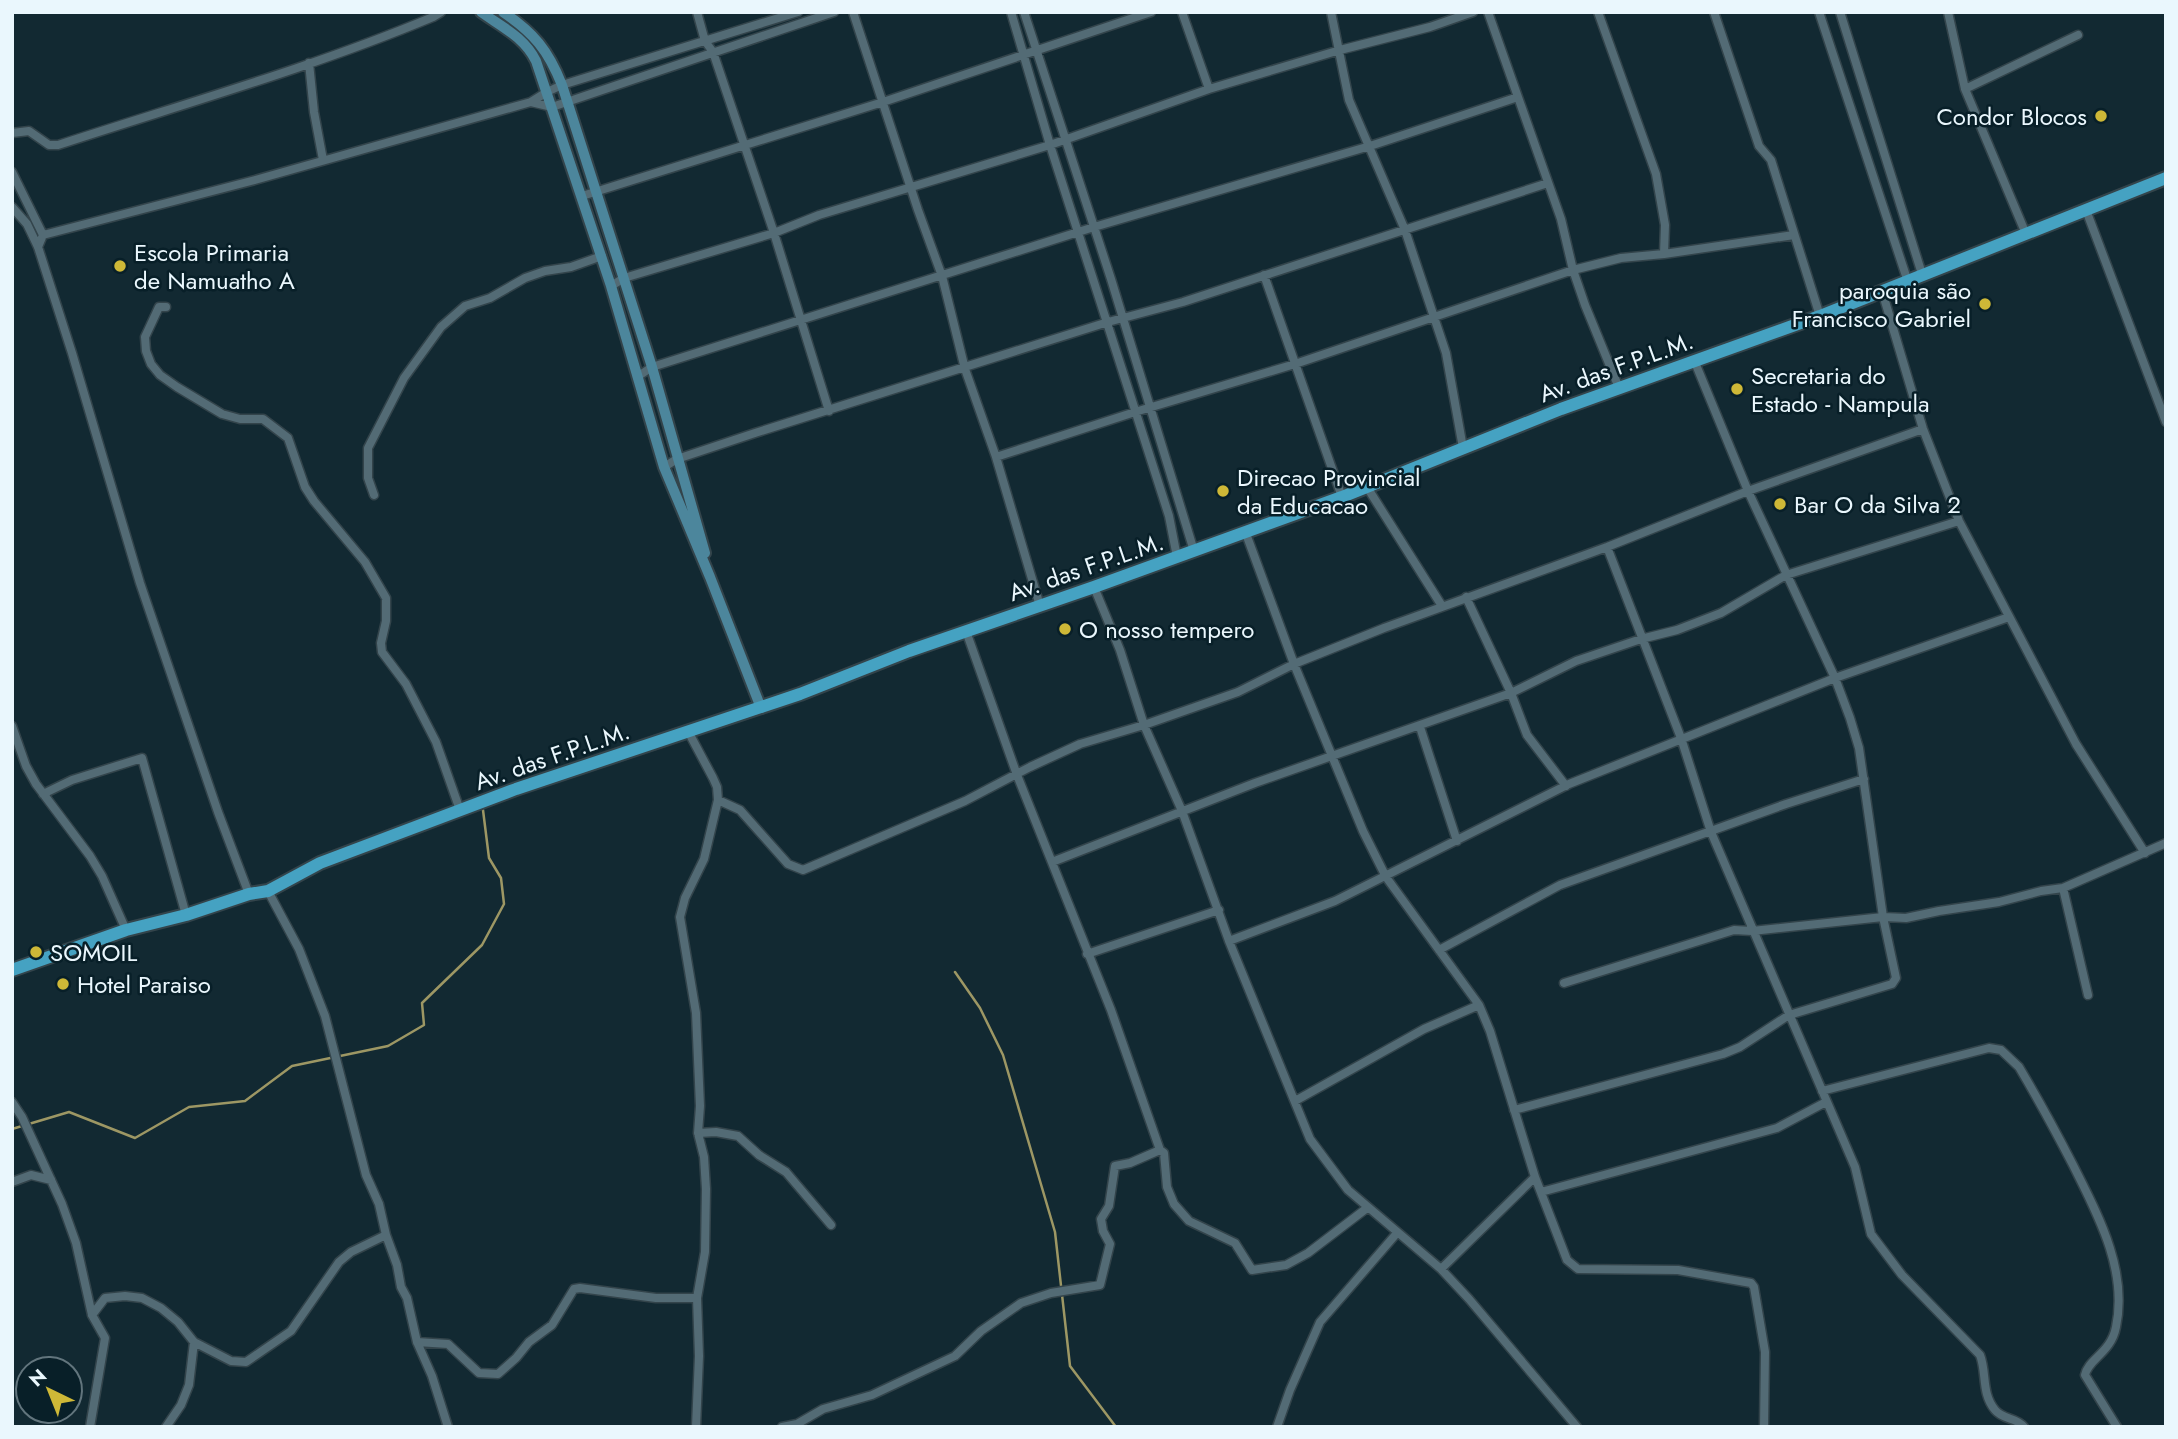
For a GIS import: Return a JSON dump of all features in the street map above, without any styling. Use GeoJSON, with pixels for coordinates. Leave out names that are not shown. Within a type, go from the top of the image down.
{"type":"FeatureCollection","features":[{"type":"Feature","properties":{"kind":"main road","name":"Av. das F.P.L.M."},"geometry":{"type":"LineString","coordinates":[[12,971],[126,930],[186,915],[248,894],[268,891],[320,863],[516,789],[761,708],[966,631],[1342,497],[1619,388],[1820,316],[1907,279],[2166,178]]}},
{"type":"Feature","properties":{"kind":"street"},"geometry":{"type":"LineString","coordinates":[[12,133],[29,131],[49,145],[58,145],[374,41],[433,18],[441,12]]}},
{"type":"Feature","properties":{"kind":"street"},"geometry":{"type":"LineString","coordinates":[[481,12],[518,36],[530,49],[602,256],[664,467],[761,708]]}},
{"type":"Feature","properties":{"kind":"street"},"geometry":{"type":"LineString","coordinates":[[503,12],[526,28],[549,56],[568,100],[701,530],[710,577]]}},
{"type":"Feature","properties":{"kind":"street"},"geometry":{"type":"LineString","coordinates":[[697,12],[774,233],[829,411]]}},
{"type":"Feature","properties":{"kind":"street"},"geometry":{"type":"LineString","coordinates":[[43,234],[255,180],[531,102],[562,85],[798,12]]}},
{"type":"Feature","properties":{"kind":"street"},"geometry":{"type":"LineString","coordinates":[[531,102],[552,107],[834,12]]}},
{"type":"Feature","properties":{"kind":"street"},"geometry":{"type":"LineString","coordinates":[[852,12],[942,276],[965,369],[996,457],[1040,606]]}},
{"type":"Feature","properties":{"kind":"street"},"geometry":{"type":"LineString","coordinates":[[1011,12],[1050,145],[1169,516],[1177,557]]}},
{"type":"Feature","properties":{"kind":"street"},"geometry":{"type":"LineString","coordinates":[[1024,12],[1194,551]]}},
{"type":"Feature","properties":{"kind":"street"},"geometry":{"type":"LineString","coordinates":[[582,196],[594,190],[883,102],[1151,12]]}},
{"type":"Feature","properties":{"kind":"street"},"geometry":{"type":"LineString","coordinates":[[1182,12],[1209,89]]}},
{"type":"Feature","properties":{"kind":"street"},"geometry":{"type":"LineString","coordinates":[[1331,12],[1349,100],[1405,230],[1446,353],[1463,448]]}},
{"type":"Feature","properties":{"kind":"street"},"geometry":{"type":"LineString","coordinates":[[611,286],[624,278],[1050,145],[1209,89],[1340,50],[1430,27],[1473,12]]}},
{"type":"Feature","properties":{"kind":"street"},"geometry":{"type":"LineString","coordinates":[[1488,12],[1561,219],[1573,270],[1619,388]]}},
{"type":"Feature","properties":{"kind":"street"},"geometry":{"type":"LineString","coordinates":[[1598,12],[1656,174],[1665,225],[1664,254]]}},
{"type":"Feature","properties":{"kind":"street"},"geometry":{"type":"LineString","coordinates":[[1714,12],[1759,146],[1771,160],[1820,316]]}},
{"type":"Feature","properties":{"kind":"street"},"geometry":{"type":"LineString","coordinates":[[1819,12],[1907,279]]}},
{"type":"Feature","properties":{"kind":"street"},"geometry":{"type":"LineString","coordinates":[[1840,12],[1922,274]]}},
{"type":"Feature","properties":{"kind":"street"},"geometry":{"type":"LineString","coordinates":[[1948,12],[1965,89],[2026,234]]}},
{"type":"Feature","properties":{"kind":"street"},"geometry":{"type":"LineString","coordinates":[[1965,89],[2078,35]]}},
{"type":"Feature","properties":{"kind":"street"},"geometry":{"type":"LineString","coordinates":[[309,63],[323,160]]}},
{"type":"Feature","properties":{"kind":"street"},"geometry":{"type":"LineString","coordinates":[[637,377],[652,367],[1094,227],[1370,146],[1518,97]]}},
{"type":"Feature","properties":{"kind":"street"},"geometry":{"type":"LineString","coordinates":[[12,172],[43,234],[38,247]]}},
{"type":"Feature","properties":{"kind":"street"},"geometry":{"type":"LineString","coordinates":[[664,467],[677,459],[1122,317],[1183,302],[1548,183]]}},
{"type":"Feature","properties":{"kind":"street"},"geometry":{"type":"LineString","coordinates":[[12,207],[27,224],[38,247],[140,583],[248,894]]}},
{"type":"Feature","properties":{"kind":"street"},"geometry":{"type":"LineString","coordinates":[[2086,210],[2166,422]]}},
{"type":"Feature","properties":{"kind":"street"},"geometry":{"type":"LineString","coordinates":[[996,457],[1296,364],[1573,270],[1621,258],[1794,234]]}},
{"type":"Feature","properties":{"kind":"street"},"geometry":{"type":"LineString","coordinates":[[374,495],[368,478],[368,448],[404,378],[441,327],[465,306],[490,298],[525,278],[602,256]]}},
{"type":"Feature","properties":{"kind":"street"},"geometry":{"type":"LineString","coordinates":[[1264,275],[1342,497]]}},
{"type":"Feature","properties":{"kind":"street"},"geometry":{"type":"LineString","coordinates":[[1882,291],[1923,429],[1959,521],[2076,744],[2144,853]]}},
{"type":"Feature","properties":{"kind":"street"},"geometry":{"type":"LineString","coordinates":[[166,307],[159,307],[145,337],[151,364],[160,375],[177,387],[222,414],[240,419],[263,419],[288,438],[305,487],[365,562],[386,597],[382,652],[406,684],[436,742],[460,810]]}},
{"type":"Feature","properties":{"kind":"street"},"geometry":{"type":"LineString","coordinates":[[1514,1110],[1723,1054],[1740,1047],[1789,1015],[1892,984],[1896,978],[1883,917],[1864,779],[1853,728],[1835,678],[1748,491],[1694,360]]}},
{"type":"Feature","properties":{"kind":"street"},"geometry":{"type":"LineString","coordinates":[[718,800],[740,810],[788,864],[803,870],[942,812],[1080,744],[1238,692],[1294,664],[1442,606],[1607,547],[1748,491],[1923,429]]}},
{"type":"Feature","properties":{"kind":"street"},"geometry":{"type":"LineString","coordinates":[[1367,487],[1442,606]]}},
{"type":"Feature","properties":{"kind":"street"},"geometry":{"type":"LineString","coordinates":[[1052,862],[1182,811],[1511,693],[1576,661],[1677,630],[1721,613],[1786,575],[1959,521]]}},
{"type":"Feature","properties":{"kind":"street"},"geometry":{"type":"LineString","coordinates":[[1245,531],[1294,664],[1386,877],[1479,1005],[1490,1031],[1535,1177],[1567,1260],[1578,1269],[1678,1270],[1751,1283],[1754,1287],[1765,1352],[1764,1427]]}},
{"type":"Feature","properties":{"kind":"street"},"geometry":{"type":"LineString","coordinates":[[1607,547],[1681,738],[1711,832],[1855,1167],[1868,1227],[1875,1242],[1902,1275],[1980,1355],[1984,1365],[1983,1385],[1995,1410],[2004,1418],[2016,1420],[2024,1427]]}},
{"type":"Feature","properties":{"kind":"street"},"geometry":{"type":"LineString","coordinates":[[1094,587],[1120,650],[1144,725],[1182,811],[1229,941],[1310,1139],[1348,1189],[1367,1208],[1441,1269],[1577,1427]]}},
{"type":"Feature","properties":{"kind":"street"},"geometry":{"type":"LineString","coordinates":[[1466,597],[1511,693],[1527,735],[1566,786]]}},
{"type":"Feature","properties":{"kind":"street"},"geometry":{"type":"LineString","coordinates":[[1229,941],[1335,901],[1566,786],[1681,738],[1835,678],[2009,617]]}},
{"type":"Feature","properties":{"kind":"street"},"geometry":{"type":"LineString","coordinates":[[966,631],[1017,775],[1111,1010],[1160,1150],[1164,1153],[1167,1187],[1174,1204],[1189,1221],[1234,1243],[1252,1270],[1286,1265],[1308,1253],[1367,1208]]}},
{"type":"Feature","properties":{"kind":"street"},"geometry":{"type":"LineString","coordinates":[[12,726],[26,766],[43,794],[90,856],[126,930]]}},
{"type":"Feature","properties":{"kind":"street"},"geometry":{"type":"LineString","coordinates":[[1420,727],[1457,841]]}},
{"type":"Feature","properties":{"kind":"street"},"geometry":{"type":"LineString","coordinates":[[689,733],[717,787],[718,800],[704,859],[685,898],[680,918],[697,1024],[700,1106],[698,1132],[704,1157],[706,1189],[705,1252],[697,1298],[699,1356],[696,1427]]}},
{"type":"Feature","properties":{"kind":"street"},"geometry":{"type":"LineString","coordinates":[[43,794],[72,780],[142,758],[186,915]]}},
{"type":"Feature","properties":{"kind":"street"},"geometry":{"type":"LineString","coordinates":[[1439,950],[1560,886],[1864,779]]}},
{"type":"Feature","properties":{"kind":"street"},"geometry":{"type":"LineString","coordinates":[[1564,983],[1734,930],[1752,931],[1883,917],[1906,918],[2063,888],[2166,843]]}},
{"type":"Feature","properties":{"kind":"street"},"geometry":{"type":"LineString","coordinates":[[2063,888],[2088,995]]}},
{"type":"Feature","properties":{"kind":"street"},"geometry":{"type":"LineString","coordinates":[[268,891],[299,948],[325,1016],[366,1175],[379,1204],[417,1342],[432,1376],[448,1427]]}},
{"type":"Feature","properties":{"kind":"street"},"geometry":{"type":"LineString","coordinates":[[1087,954],[1219,910]]}},
{"type":"Feature","properties":{"kind":"street"},"geometry":{"type":"LineString","coordinates":[[1295,1101],[1424,1029],[1479,1005]]}},
{"type":"Feature","properties":{"kind":"street"},"geometry":{"type":"LineString","coordinates":[[1822,1091],[1989,1048],[2001,1051],[2019,1067],[2095,1208],[2112,1253],[2117,1282],[2116,1329],[2111,1344],[2088,1368],[2085,1375],[2117,1427]]}},
{"type":"Feature","properties":{"kind":"street"},"geometry":{"type":"LineString","coordinates":[[12,1102],[22,1116],[51,1180],[76,1244],[92,1315],[105,1338],[90,1427]]}},
{"type":"Feature","properties":{"kind":"street"},"geometry":{"type":"LineString","coordinates":[[1541,1192],[1777,1128],[1826,1102]]}},
{"type":"Feature","properties":{"kind":"street"},"geometry":{"type":"LineString","coordinates":[[698,1132],[738,1136],[786,1171],[831,1225]]}},
{"type":"Feature","properties":{"kind":"street"},"geometry":{"type":"LineString","coordinates":[[782,1427],[797,1424],[823,1409],[872,1395],[955,1356],[981,1331],[1021,1303],[1051,1293],[1100,1285],[1110,1244],[1103,1231],[1101,1219],[1109,1206],[1115,1166],[1130,1163],[1160,1150]]}},
{"type":"Feature","properties":{"kind":"street"},"geometry":{"type":"LineString","coordinates":[[12,1182],[32,1175],[51,1180]]}},
{"type":"Feature","properties":{"kind":"street"},"geometry":{"type":"LineString","coordinates":[[1441,1269],[1535,1177]]}},
{"type":"Feature","properties":{"kind":"street"},"geometry":{"type":"LineString","coordinates":[[1277,1427],[1320,1322],[1397,1233]]}},
{"type":"Feature","properties":{"kind":"street"},"geometry":{"type":"LineString","coordinates":[[92,1315],[105,1298],[142,1298],[161,1308],[178,1322],[194,1342],[231,1361],[246,1362],[291,1331],[339,1262],[351,1252],[386,1234]]}},
{"type":"Feature","properties":{"kind":"street"},"geometry":{"type":"LineString","coordinates":[[417,1342],[447,1344],[480,1373],[498,1374],[516,1359],[529,1342],[552,1325],[573,1289],[656,1298],[697,1298]]}},
{"type":"Feature","properties":{"kind":"street"},"geometry":{"type":"LineString","coordinates":[[166,1427],[181,1405],[189,1385],[194,1342]]}},
{"type":"Feature","properties":{"kind":"waterway"},"geometry":{"type":"LineString","coordinates":[[12,1129],[69,1112],[135,1138],[189,1107],[245,1101],[292,1066],[388,1046],[424,1025],[422,1003],[482,945],[504,904],[501,878],[489,858],[483,810]]}},
{"type":"Feature","properties":{"kind":"waterway"},"geometry":{"type":"LineString","coordinates":[[955,972],[980,1008],[1003,1055],[1055,1232],[1070,1366],[1116,1427]]}},
{"type":"Feature","properties":{"kind":"place","name":"Condor Blocos"},"geometry":{"type":"Point","coordinates":[2101,116]}},
{"type":"Feature","properties":{"kind":"place","name":"Escola Primaria de Namuatho A"},"geometry":{"type":"Point","coordinates":[120,266]}},
{"type":"Feature","properties":{"kind":"place","name":"paroquia são Francisco Gabriel"},"geometry":{"type":"Point","coordinates":[1985,304]}},
{"type":"Feature","properties":{"kind":"place","name":"Secretaria do Estado - Nampula"},"geometry":{"type":"Point","coordinates":[1737,389]}},
{"type":"Feature","properties":{"kind":"place","name":"Direcao Provincial da Educacao"},"geometry":{"type":"Point","coordinates":[1223,491]}},
{"type":"Feature","properties":{"kind":"place","name":"Bar O da Silva 2"},"geometry":{"type":"Point","coordinates":[1780,504]}},
{"type":"Feature","properties":{"kind":"place","name":"O nosso tempero"},"geometry":{"type":"Point","coordinates":[1065,629]}},
{"type":"Feature","properties":{"kind":"place","name":"SOMOIL"},"geometry":{"type":"Point","coordinates":[36,952]}},
{"type":"Feature","properties":{"kind":"place","name":"Hotel Paraiso"},"geometry":{"type":"Point","coordinates":[63,984]}}]}
